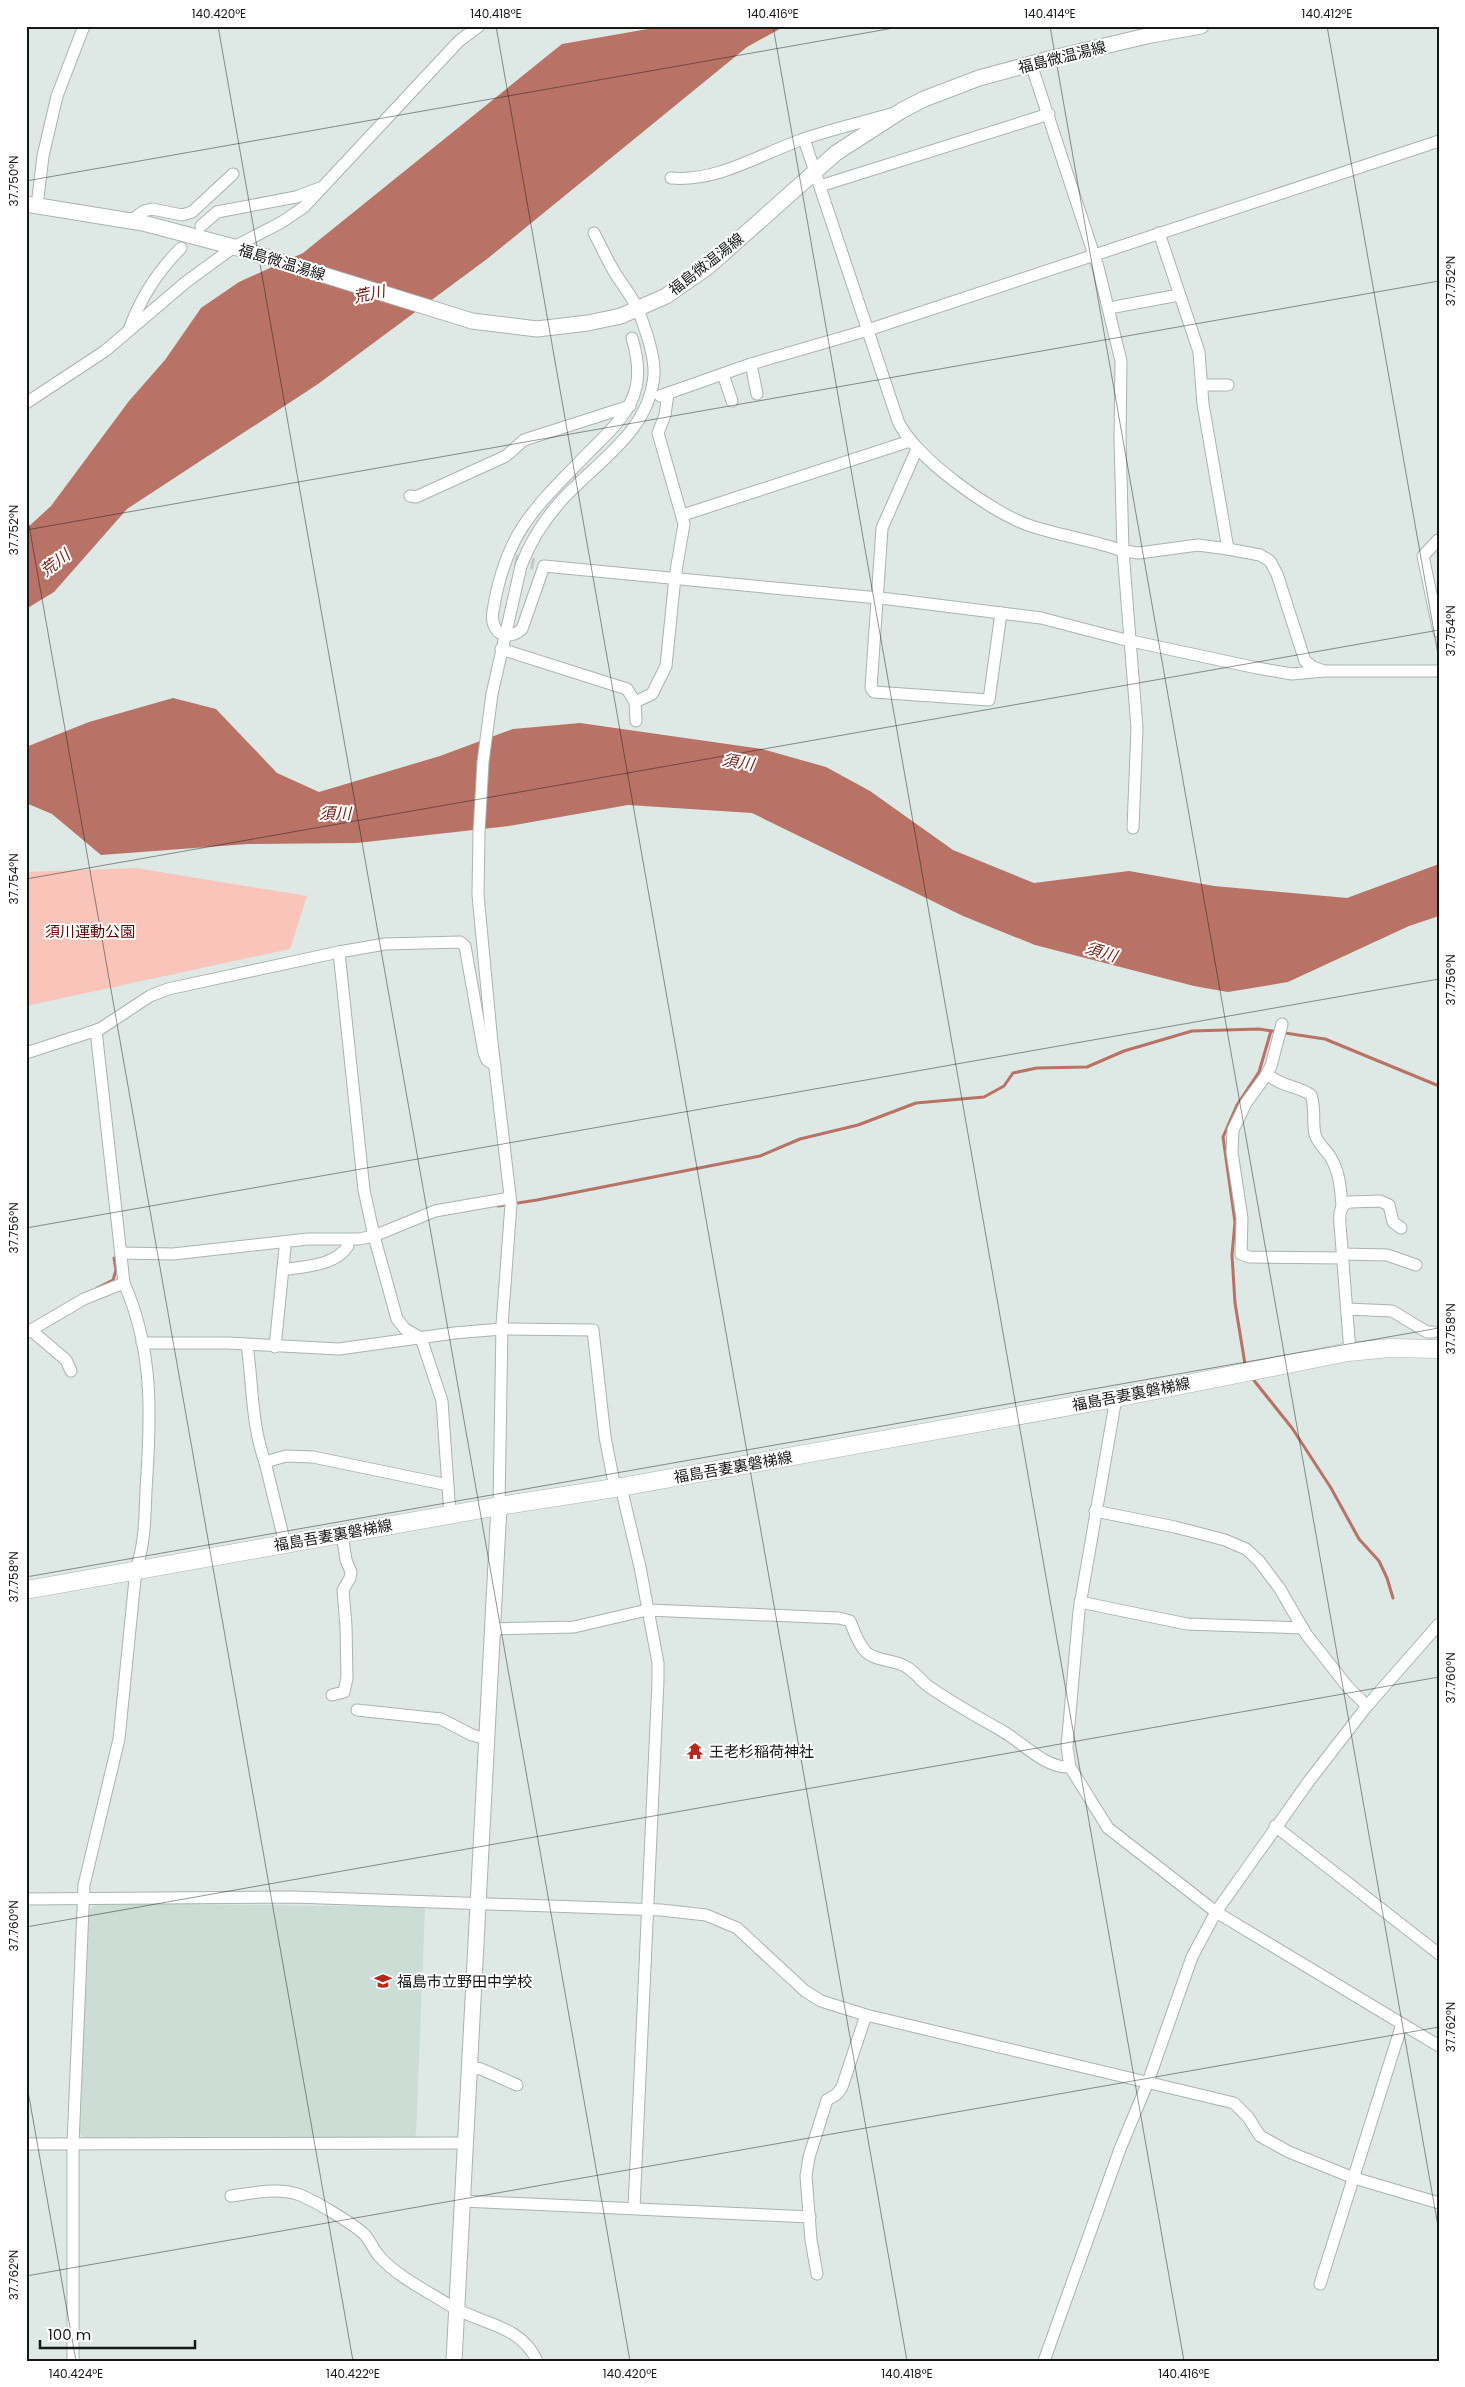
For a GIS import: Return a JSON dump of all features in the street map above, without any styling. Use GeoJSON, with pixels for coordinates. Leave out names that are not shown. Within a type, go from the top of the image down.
{"type":"FeatureCollection","features":[{"type":"Feature","properties":{"kind":"main road","name":"福島微温湯線"},"geometry":{"type":"LineString","coordinates":[[31,205],[130,221],[234,246],[472,321],[537,329],[588,323],[638,310],[666,296],[709,266],[836,153],[901,111],[924,99],[979,78],[1031,64],[1151,35],[1201,26]]}},
{"type":"Feature","properties":{"kind":"main road","name":"福島吾妻裏磐梯線"},"geometry":{"type":"LineString","coordinates":[[26,1590],[136,1569],[450,1514],[618,1487],[1116,1398],[1350,1352],[1390,1348],[1439,1350]]}},
{"type":"Feature","properties":{"kind":"main road"},"geometry":{"type":"LineString","coordinates":[[454,2361],[499,1506]]}},
{"type":"Feature","properties":{"kind":"street"},"geometry":{"type":"LineString","coordinates":[[31,205],[57,96],[84,26]]}},
{"type":"Feature","properties":{"kind":"street"},"geometry":{"type":"LineString","coordinates":[[26,403],[105,351],[186,282],[234,246],[282,222],[304,207],[459,41],[479,26]]}},
{"type":"Feature","properties":{"kind":"street"},"geometry":{"type":"LineString","coordinates":[[1031,64],[1094,254],[1117,336],[1122,371],[1120,409],[1123,551],[1132,641],[1137,728],[1133,828]]}},
{"type":"Feature","properties":{"kind":"street"},"geometry":{"type":"LineString","coordinates":[[671,178],[686,179],[710,176],[804,139],[901,111]]}},
{"type":"Feature","properties":{"kind":"street"},"geometry":{"type":"LineString","coordinates":[[820,186],[1049,114]]}},
{"type":"Feature","properties":{"kind":"street"},"geometry":{"type":"LineString","coordinates":[[804,139],[898,421],[914,445],[941,471],[1005,514],[1030,526],[1123,551],[1138,553],[1198,545],[1260,555],[1270,561],[1277,574],[1305,661],[1313,668],[1324,671]]}},
{"type":"Feature","properties":{"kind":"street"},"geometry":{"type":"LineString","coordinates":[[636,702],[652,694],[666,666],[675,577],[684,524],[658,433],[665,415],[664,395],[751,364],[868,330],[1439,141]]}},
{"type":"Feature","properties":{"kind":"street"},"geometry":{"type":"LineString","coordinates":[[130,221],[144,211],[152,209],[182,215],[192,212],[234,174]]}},
{"type":"Feature","properties":{"kind":"street"},"geometry":{"type":"LineString","coordinates":[[201,226],[216,212],[296,197],[322,188]]}},
{"type":"Feature","properties":{"kind":"street"},"geometry":{"type":"LineString","coordinates":[[499,1506],[502,1329],[510,1198],[478,895],[483,762],[492,694],[521,566],[528,548],[561,501],[623,442],[635,427],[648,404],[654,366],[638,310],[614,272],[594,233]]}},
{"type":"Feature","properties":{"kind":"street"},"geometry":{"type":"LineString","coordinates":[[1158,233],[1199,352],[1203,404],[1228,549]]}},
{"type":"Feature","properties":{"kind":"street"},"geometry":{"type":"LineString","coordinates":[[128,332],[135,312],[163,266],[181,248]]}},
{"type":"Feature","properties":{"kind":"street"},"geometry":{"type":"LineString","coordinates":[[1109,308],[1179,295]]}},
{"type":"Feature","properties":{"kind":"street"},"geometry":{"type":"LineString","coordinates":[[632,338],[639,363],[634,396],[629,406],[606,435],[534,509],[515,537],[492,615],[494,627],[505,635],[517,633],[522,628],[539,565],[879,598],[1042,618],[1132,641],[1292,674],[1324,671],[1439,672]]}},
{"type":"Feature","properties":{"kind":"street"},"geometry":{"type":"LineString","coordinates":[[751,364],[757,394]]}},
{"type":"Feature","properties":{"kind":"street"},"geometry":{"type":"LineString","coordinates":[[723,374],[732,401]]}},
{"type":"Feature","properties":{"kind":"street"},"geometry":{"type":"LineString","coordinates":[[1202,385],[1228,384]]}},
{"type":"Feature","properties":{"kind":"street"},"geometry":{"type":"LineString","coordinates":[[410,496],[416,497],[506,456],[524,440],[640,402]]}},
{"type":"Feature","properties":{"kind":"street"},"geometry":{"type":"LineString","coordinates":[[683,516],[914,445]]}},
{"type":"Feature","properties":{"kind":"street"},"geometry":{"type":"LineString","coordinates":[[914,445],[882,528],[879,598],[871,688],[874,692],[989,700],[1001,613]]}},
{"type":"Feature","properties":{"kind":"street"},"geometry":{"type":"LineString","coordinates":[[1438,540],[1423,556],[1439,632]]}},
{"type":"Feature","properties":{"kind":"street"},"geometry":{"type":"LineString","coordinates":[[502,650],[627,689],[636,702],[636,722]]}},
{"type":"Feature","properties":{"kind":"street"},"geometry":{"type":"LineString","coordinates":[[26,1053],[96,1030],[150,996],[168,989],[339,952],[385,944],[460,942],[465,946],[484,1053],[487,1060],[495,1065]]}},
{"type":"Feature","properties":{"kind":"street"},"geometry":{"type":"LineString","coordinates":[[339,952],[364,1190],[374,1236],[397,1319],[405,1329],[421,1338],[442,1402],[450,1514]]}},
{"type":"Feature","properties":{"kind":"street"},"geometry":{"type":"LineString","coordinates":[[1282,1024],[1267,1074],[1238,1119],[1231,1142],[1242,1218],[1241,1254],[1249,1257],[1387,1255],[1416,1266]]}},
{"type":"Feature","properties":{"kind":"street"},"geometry":{"type":"LineString","coordinates":[[73,2361],[73,2144],[84,1885],[119,1739],[136,1569],[141,1557],[151,1415],[149,1382],[135,1308],[124,1282],[96,1030]]}},
{"type":"Feature","properties":{"kind":"street"},"geometry":{"type":"LineString","coordinates":[[1267,1074],[1284,1086],[1304,1091],[1311,1095],[1315,1109],[1317,1141],[1325,1149],[1333,1162],[1342,1207],[1340,1224],[1350,1352]]}},
{"type":"Feature","properties":{"kind":"street"},"geometry":{"type":"LineString","coordinates":[[121,1253],[173,1254],[308,1239],[359,1239],[374,1236],[435,1211],[510,1198]]}},
{"type":"Feature","properties":{"kind":"street"},"geometry":{"type":"LineString","coordinates":[[1342,1207],[1350,1202],[1380,1201],[1389,1206],[1393,1222],[1401,1228]]}},
{"type":"Feature","properties":{"kind":"street"},"geometry":{"type":"LineString","coordinates":[[283,1270],[323,1263],[335,1257],[348,1246]]}},
{"type":"Feature","properties":{"kind":"street"},"geometry":{"type":"LineString","coordinates":[[275,1347],[286,1248]]}},
{"type":"Feature","properties":{"kind":"street"},"geometry":{"type":"LineString","coordinates":[[71,1371],[66,1360],[29,1332],[84,1300],[124,1282]]}},
{"type":"Feature","properties":{"kind":"street"},"geometry":{"type":"LineString","coordinates":[[1347,1309],[1392,1311],[1427,1332],[1433,1332]]}},
{"type":"Feature","properties":{"kind":"street"},"geometry":{"type":"LineString","coordinates":[[142,1343],[339,1349],[502,1329],[593,1330],[605,1437],[640,1567],[646,1610],[658,1663],[634,2208]]}},
{"type":"Feature","properties":{"kind":"street"},"geometry":{"type":"LineString","coordinates":[[247,1345],[253,1386],[253,1415],[258,1443],[266,1462],[285,1544]]}},
{"type":"Feature","properties":{"kind":"street"},"geometry":{"type":"LineString","coordinates":[[1116,1398],[1080,1602],[1067,1747],[1070,1767],[1108,1828],[1216,1912],[1439,2046]]}},
{"type":"Feature","properties":{"kind":"street"},"geometry":{"type":"LineString","coordinates":[[266,1462],[286,1456],[312,1457],[448,1484]]}},
{"type":"Feature","properties":{"kind":"street"},"geometry":{"type":"LineString","coordinates":[[1095,1511],[1175,1527],[1225,1540],[1246,1549],[1259,1561],[1280,1590],[1303,1628],[1347,1686],[1368,1706]]}},
{"type":"Feature","properties":{"kind":"street"},"geometry":{"type":"LineString","coordinates":[[332,1695],[344,1692],[347,1678],[343,1590],[350,1578],[351,1572],[346,1560],[342,1534]]}},
{"type":"Feature","properties":{"kind":"street"},"geometry":{"type":"LineString","coordinates":[[1080,1602],[1187,1624],[1303,1628]]}},
{"type":"Feature","properties":{"kind":"street"},"geometry":{"type":"LineString","coordinates":[[492,1629],[574,1627],[646,1610],[839,1618],[850,1621],[866,1652],[873,1656],[898,1661],[909,1668],[926,1684],[1042,1758],[1064,1768],[1070,1767]]}},
{"type":"Feature","properties":{"kind":"street"},"geometry":{"type":"LineString","coordinates":[[1044,2361],[1120,2149],[1148,2082],[1192,1957],[1216,1912],[1276,1826],[1368,1706],[1437,1628]]}},
{"type":"Feature","properties":{"kind":"street"},"geometry":{"type":"LineString","coordinates":[[357,1710],[441,1719],[472,1736],[486,1739]]}},
{"type":"Feature","properties":{"kind":"street"},"geometry":{"type":"LineString","coordinates":[[1276,1826],[1439,1954]]}},
{"type":"Feature","properties":{"kind":"street"},"geometry":{"type":"LineString","coordinates":[[26,1899],[295,1897],[648,1910],[706,1915],[722,1921],[750,1938],[774,1964],[805,1991],[821,2001],[866,2015],[1234,2103],[1248,2117],[1260,2136],[1269,2142],[1318,2165],[1354,2178],[1439,2203]]}},
{"type":"Feature","properties":{"kind":"street"},"geometry":{"type":"LineString","coordinates":[[816,2274],[806,2186],[809,2157],[827,2100],[837,2094],[847,2075],[866,2015]]}},
{"type":"Feature","properties":{"kind":"street"},"geometry":{"type":"LineString","coordinates":[[1320,2284],[1402,2024]]}},
{"type":"Feature","properties":{"kind":"street"},"geometry":{"type":"LineString","coordinates":[[469,2067],[481,2069],[517,2085]]}},
{"type":"Feature","properties":{"kind":"street"},"geometry":{"type":"LineString","coordinates":[[26,2144],[466,2143]]}},
{"type":"Feature","properties":{"kind":"street"},"geometry":{"type":"LineString","coordinates":[[232,2196],[281,2191],[300,2195],[355,2228],[365,2236],[380,2257],[397,2272],[457,2310],[513,2332],[529,2348],[537,2361]]}},
{"type":"Feature","properties":{"kind":"street"},"geometry":{"type":"LineString","coordinates":[[463,2201],[810,2217]]}},
{"type":"Feature","properties":{"kind":"shaded area"},"geometry":{"type":"Polygon","coordinates":[[[99,1903],[425,1907],[416,2134],[413,2138],[87,2140],[79,2133],[88,1917],[92,1907],[99,1903]]]}},
{"type":"Feature","properties":{"kind":"green space","name":"須川運動公園"},"geometry":{"type":"Polygon","coordinates":[[[136,868],[307,896],[290,949],[26,1006],[26,872],[136,868]]]}},
{"type":"Feature","properties":{"kind":"water","name":"荒川"},"geometry":{"type":"Polygon","coordinates":[[[665,26],[785,26],[747,47],[487,259],[318,384],[127,509],[54,592],[26,609],[26,529],[51,506],[129,401],[165,360],[201,308],[239,282],[303,253],[562,44],[665,26]]]}},
{"type":"Feature","properties":{"kind":"water","name":"須川"},"geometry":{"type":"Polygon","coordinates":[[[173,698],[216,709],[277,773],[319,792],[440,756],[513,729],[580,723],[762,749],[826,767],[870,791],[953,850],[1034,883],[1129,871],[1214,886],[1347,898],[1439,864],[1439,916],[1409,926],[1288,982],[1228,992],[1194,986],[1035,945],[963,916],[752,813],[628,805],[509,826],[357,843],[248,844],[101,855],[52,814],[26,803],[26,747],[89,722],[173,698]]]}},
{"type":"Feature","properties":{"kind":"waterway"},"geometry":{"type":"LineString","coordinates":[[498,1206],[760,1156],[800,1139],[858,1125],[916,1103],[984,1097],[1004,1086],[1013,1073],[1037,1068],[1087,1067],[1124,1051],[1192,1031],[1259,1029],[1325,1039],[1439,1086]]}},
{"type":"Feature","properties":{"kind":"waterway"},"geometry":{"type":"LineString","coordinates":[[1245,1364],[1235,1303],[1232,1255],[1235,1222],[1223,1137],[1237,1105],[1259,1072],[1271,1031]]}},
{"type":"Feature","properties":{"kind":"waterway"},"geometry":{"type":"LineString","coordinates":[[97,1288],[113,1280],[116,1270],[114,1258],[118,1258]]}},
{"type":"Feature","properties":{"kind":"waterway"},"geometry":{"type":"LineString","coordinates":[[1252,1378],[1292,1428],[1331,1488],[1359,1539],[1379,1561],[1393,1598]]}},
{"type":"Feature","properties":{"kind":"tunnel"},"geometry":{"type":"LineString","coordinates":[[515,560],[534,564]]}},
{"type":"Feature","properties":{"kind":"place","name":"王老杉稲荷神社"},"geometry":{"type":"Point","coordinates":[695,1751]}},
{"type":"Feature","properties":{"kind":"place","name":"福島市立野田中学校"},"geometry":{"type":"Point","coordinates":[383,1981]}}]}
